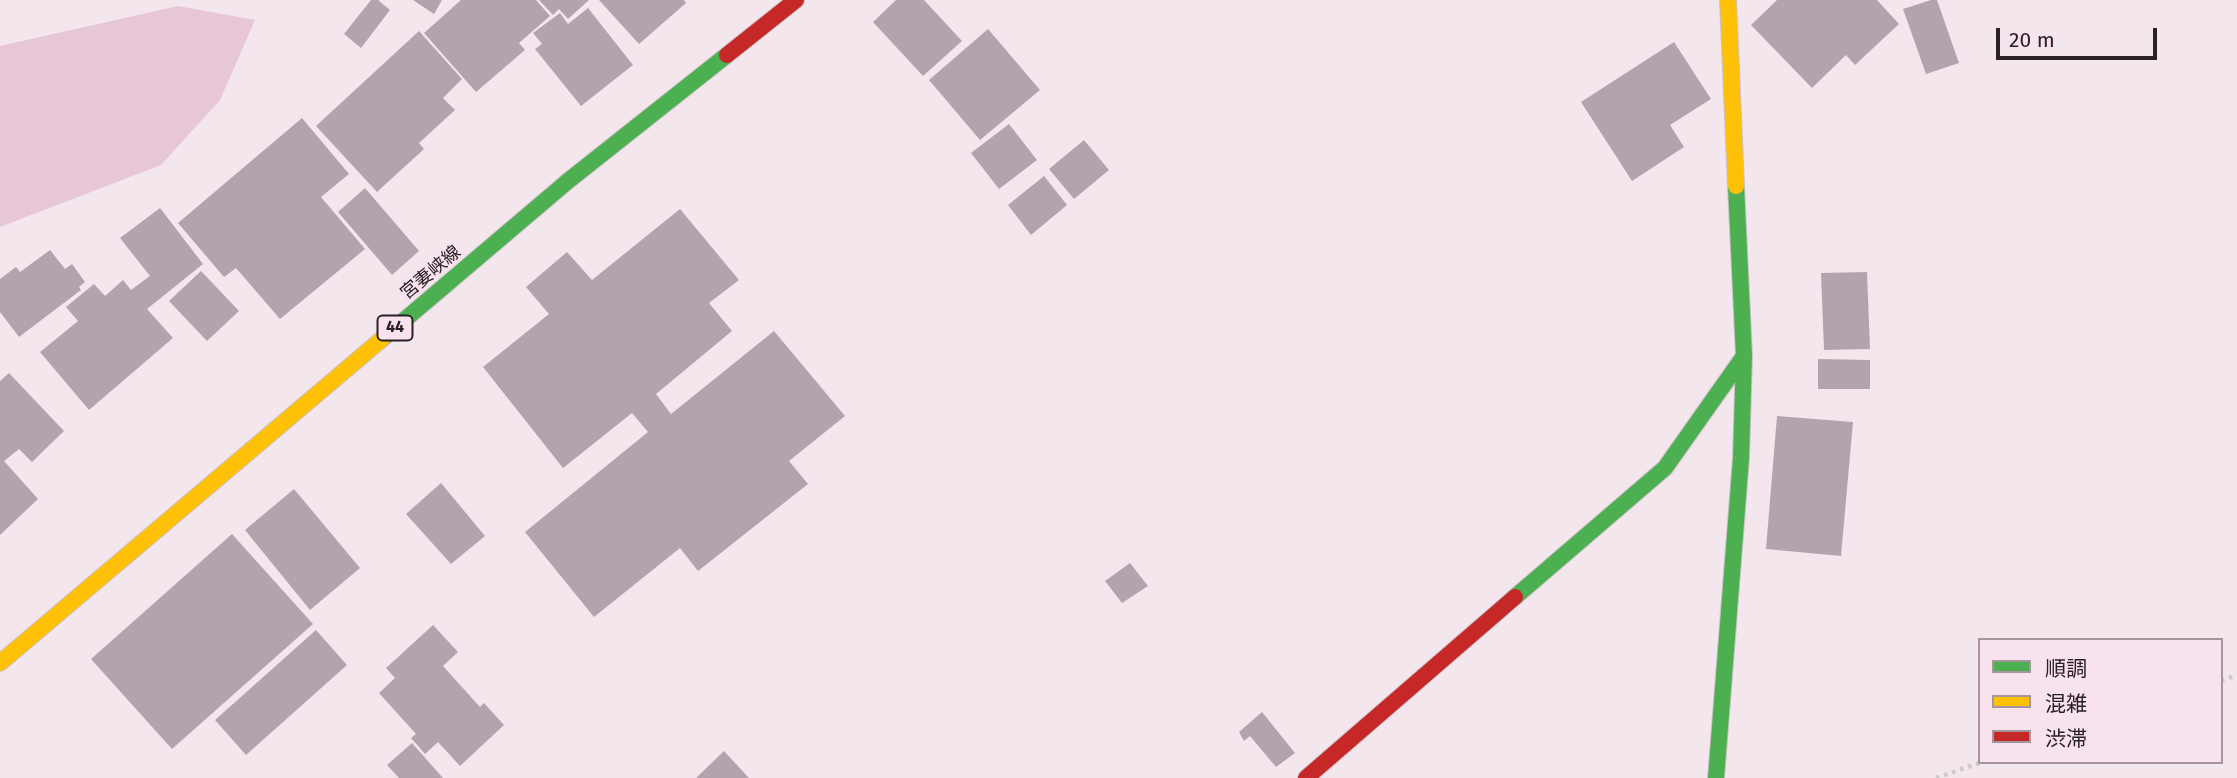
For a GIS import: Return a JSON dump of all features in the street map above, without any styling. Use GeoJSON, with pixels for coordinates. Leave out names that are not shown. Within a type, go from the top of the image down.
{"type":"FeatureCollection","features":[{"type":"Feature","properties":{"kind":"street","name":"宮妻峡線"},"geometry":{"type":"LineString","coordinates":[[0,663],[568,181],[796,0]]}},
{"type":"Feature","properties":{"kind":"street"},"geometry":{"type":"LineString","coordinates":[[1716,778],[1741,458],[1744,356],[1728,0]]}},
{"type":"Feature","properties":{"kind":"street"},"geometry":{"type":"LineString","coordinates":[[1306,778],[1665,468],[1744,356]]}},
{"type":"Feature","properties":{"kind":"path"},"geometry":{"type":"LineString","coordinates":[[1936,778],[1978,763]]}},
{"type":"Feature","properties":{"kind":"shaded area"},"geometry":{"type":"Polygon","coordinates":[[[178,6],[255,20],[220,100],[161,165],[0,227],[0,46],[178,6]]]}},
{"type":"Feature","properties":{"kind":"building"},"geometry":{"type":"Polygon","coordinates":[[[371,0],[378,0],[390,10],[361,48],[344,34],[371,0]]]}},
{"type":"Feature","properties":{"kind":"building"},"geometry":{"type":"Polygon","coordinates":[[[413,0],[442,0],[434,14],[413,0]]]}},
{"type":"Feature","properties":{"kind":"building"},"geometry":{"type":"Polygon","coordinates":[[[461,0],[536,0],[550,16],[519,43],[525,50],[476,92],[424,33],[461,0]]]}},
{"type":"Feature","properties":{"kind":"building"},"geometry":{"type":"Polygon","coordinates":[[[539,0],[589,0],[568,19],[559,9],[553,15],[539,0]]]}},
{"type":"Feature","properties":{"kind":"building"},"geometry":{"type":"Polygon","coordinates":[[[599,0],[684,0],[686,3],[639,44],[599,0]]]}},
{"type":"Feature","properties":{"kind":"building"},"geometry":{"type":"Polygon","coordinates":[[[896,0],[924,0],[962,41],[923,76],[873,22],[896,0]]]}},
{"type":"Feature","properties":{"kind":"building"},"geometry":{"type":"Polygon","coordinates":[[[1777,0],[1877,0],[1899,24],[1855,65],[1846,55],[1812,88],[1751,25],[1777,0]]]}},
{"type":"Feature","properties":{"kind":"building"},"geometry":{"type":"Polygon","coordinates":[[[1937,0],[1959,63],[1926,74],[1903,9],[1937,0]]]}},
{"type":"Feature","properties":{"kind":"building"},"geometry":{"type":"Polygon","coordinates":[[[588,8],[633,65],[581,106],[535,49],[542,44],[533,33],[560,13],[568,24],[588,8]]]}},
{"type":"Feature","properties":{"kind":"building"},"geometry":{"type":"Polygon","coordinates":[[[988,29],[1040,90],[980,140],[929,80],[988,29]]]}},
{"type":"Feature","properties":{"kind":"building"},"geometry":{"type":"Polygon","coordinates":[[[419,31],[462,79],[443,98],[455,110],[419,143],[424,149],[377,192],[316,126],[419,31]]]}},
{"type":"Feature","properties":{"kind":"building"},"geometry":{"type":"Polygon","coordinates":[[[1674,42],[1711,99],[1670,125],[1684,147],[1632,181],[1581,102],[1674,42]]]}},
{"type":"Feature","properties":{"kind":"building"},"geometry":{"type":"Polygon","coordinates":[[[302,118],[349,174],[321,197],[365,249],[280,319],[236,268],[224,277],[178,223],[302,118]]]}},
{"type":"Feature","properties":{"kind":"building"},"geometry":{"type":"Polygon","coordinates":[[[1009,124],[1037,160],[999,189],[971,153],[1009,124]]]}},
{"type":"Feature","properties":{"kind":"building"},"geometry":{"type":"Polygon","coordinates":[[[1084,140],[1109,170],[1074,199],[1049,169],[1084,140]]]}},
{"type":"Feature","properties":{"kind":"building"},"geometry":{"type":"Polygon","coordinates":[[[1044,176],[1067,205],[1031,235],[1008,205],[1044,176]]]}},
{"type":"Feature","properties":{"kind":"building"},"geometry":{"type":"Polygon","coordinates":[[[365,188],[419,251],[392,275],[338,212],[365,188]]]}},
{"type":"Feature","properties":{"kind":"building"},"geometry":{"type":"Polygon","coordinates":[[[160,208],[203,264],[147,309],[173,338],[89,410],[40,352],[78,321],[66,307],[94,284],[105,296],[123,280],[131,290],[150,276],[120,238],[160,208]]]}},
{"type":"Feature","properties":{"kind":"building"},"geometry":{"type":"Polygon","coordinates":[[[680,209],[739,280],[709,303],[732,331],[656,394],[671,414],[774,331],[845,416],[789,461],[808,484],[698,571],[680,548],[594,617],[525,532],[648,432],[632,413],[563,468],[483,367],[549,314],[526,287],[567,252],[592,280],[680,209]]]}},
{"type":"Feature","properties":{"kind":"building"},"geometry":{"type":"Polygon","coordinates":[[[50,250],[65,269],[72,264],[85,282],[79,287],[81,290],[19,337],[0,312],[0,279],[16,267],[20,272],[50,250]]]}},
{"type":"Feature","properties":{"kind":"building"},"geometry":{"type":"Polygon","coordinates":[[[201,271],[239,311],[207,341],[169,301],[201,271]]]}},
{"type":"Feature","properties":{"kind":"building"},"geometry":{"type":"Polygon","coordinates":[[[1867,272],[1870,349],[1824,350],[1821,273],[1867,272]]]}},
{"type":"Feature","properties":{"kind":"building"},"geometry":{"type":"Polygon","coordinates":[[[1818,359],[1870,360],[1870,389],[1818,389],[1818,359]]]}},
{"type":"Feature","properties":{"kind":"building"},"geometry":{"type":"Polygon","coordinates":[[[9,373],[64,431],[32,462],[19,449],[4,461],[38,499],[0,535],[0,381],[9,373]]]}},
{"type":"Feature","properties":{"kind":"building"},"geometry":{"type":"Polygon","coordinates":[[[1777,416],[1853,422],[1841,556],[1766,549],[1777,416]]]}},
{"type":"Feature","properties":{"kind":"building"},"geometry":{"type":"Polygon","coordinates":[[[441,483],[485,536],[451,564],[406,514],[441,483]]]}},
{"type":"Feature","properties":{"kind":"building"},"geometry":{"type":"Polygon","coordinates":[[[294,489],[360,568],[310,610],[245,530],[294,489]]]}},
{"type":"Feature","properties":{"kind":"building"},"geometry":{"type":"Polygon","coordinates":[[[232,534],[313,624],[172,749],[91,659],[232,534]]]}},
{"type":"Feature","properties":{"kind":"building"},"geometry":{"type":"Polygon","coordinates":[[[1130,563],[1148,586],[1122,603],[1105,581],[1130,563]]]}},
{"type":"Feature","properties":{"kind":"building"},"geometry":{"type":"Polygon","coordinates":[[[433,625],[458,652],[443,666],[480,707],[484,703],[504,725],[460,766],[438,742],[425,754],[411,738],[416,734],[379,693],[395,678],[386,668],[433,625]]]}},
{"type":"Feature","properties":{"kind":"building"},"geometry":{"type":"Polygon","coordinates":[[[316,630],[347,665],[246,755],[215,720],[316,630]]]}},
{"type":"Feature","properties":{"kind":"building"},"geometry":{"type":"Polygon","coordinates":[[[1262,712],[1295,753],[1276,767],[1250,736],[1244,741],[1239,732],[1262,712]]]}},
{"type":"Feature","properties":{"kind":"building"},"geometry":{"type":"Polygon","coordinates":[[[412,743],[443,778],[399,778],[387,765],[412,743]]]}},
{"type":"Feature","properties":{"kind":"building"},"geometry":{"type":"Polygon","coordinates":[[[724,751],[749,778],[696,778],[724,751]]]}},
{"type":"Feature","properties":{"kind":"traffic: fast"},"geometry":{"type":"LineString","coordinates":[[382,339],[568,181],[727,55]]}},
{"type":"Feature","properties":{"kind":"traffic: fast"},"geometry":{"type":"LineString","coordinates":[[1716,778],[1741,458],[1744,356],[1736,186]]}},
{"type":"Feature","properties":{"kind":"traffic: fast"},"geometry":{"type":"LineString","coordinates":[[1515,597],[1665,468],[1744,356]]}},
{"type":"Feature","properties":{"kind":"traffic: slow"},"geometry":{"type":"LineString","coordinates":[[1728,0],[1736,186]]}},
{"type":"Feature","properties":{"kind":"traffic: slow"},"geometry":{"type":"LineString","coordinates":[[0,663],[382,339]]}},
{"type":"Feature","properties":{"kind":"traffic: jam"},"geometry":{"type":"LineString","coordinates":[[727,55],[796,0]]}},
{"type":"Feature","properties":{"kind":"traffic: jam"},"geometry":{"type":"LineString","coordinates":[[1306,778],[1515,597]]}}]}
